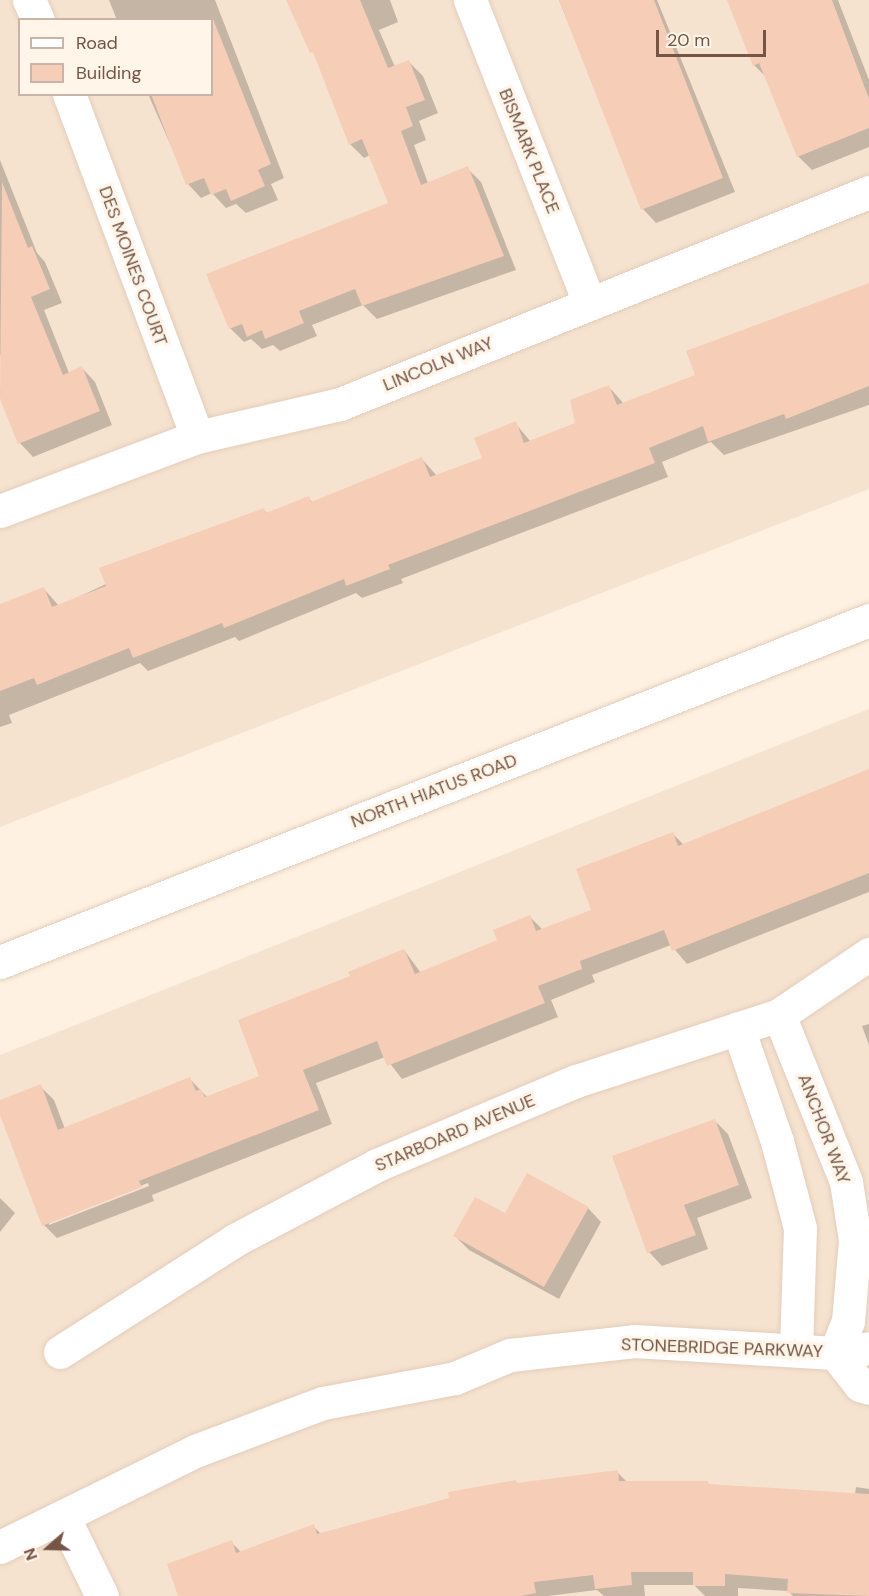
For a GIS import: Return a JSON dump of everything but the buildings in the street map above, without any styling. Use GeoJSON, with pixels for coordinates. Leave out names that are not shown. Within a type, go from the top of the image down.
{"type":"FeatureCollection","features":[{"type":"Feature","properties":{"kind":"street"},"geometry":{"type":"LineString","coordinates":[[29,0],[37,18]]}},
{"type":"Feature","properties":{"kind":"street","name":"BISMARK PLACE"},"geometry":{"type":"LineString","coordinates":[[470,0],[589,302]]}},
{"type":"Feature","properties":{"kind":"street","name":"DES MOINES COURT"},"geometry":{"type":"LineString","coordinates":[[70,96],[197,437]]}},
{"type":"Feature","properties":{"kind":"street","name":"LINCOLN WAY"},"geometry":{"type":"LineString","coordinates":[[0,511],[197,437],[340,404],[589,302],[869,192]]}},
{"type":"Feature","properties":{"kind":"street","name":"NORTH HIATUS ROAD"},"geometry":{"type":"LineString","coordinates":[[0,962],[869,620]]}},
{"type":"Feature","properties":{"kind":"street","name":"STARBOARD AVENUE"},"geometry":{"type":"LineString","coordinates":[[60,1352],[236,1240],[377,1165],[576,1081],[779,1015],[869,954]]}},
{"type":"Feature","properties":{"kind":"street","name":"ANCHOR WAY"},"geometry":{"type":"LineString","coordinates":[[779,1015],[846,1182],[855,1240],[848,1321],[835,1353]]}},
{"type":"Feature","properties":{"kind":"street"},"geometry":{"type":"LineString","coordinates":[[738,1028],[777,1141],[800,1228],[796,1350]]}},
{"type":"Feature","properties":{"kind":"street","name":"STONEBRIDGE PARKWAY"},"geometry":{"type":"LineString","coordinates":[[0,1547],[195,1451],[323,1403],[455,1378],[510,1355],[634,1341],[835,1353],[869,1348]]}},
{"type":"Feature","properties":{"kind":"street","name":"STONEBRIDGE PARKWAY"},"geometry":{"type":"LineString","coordinates":[[835,1353],[860,1385],[869,1388]]}},
{"type":"Feature","properties":{"kind":"street"},"geometry":{"type":"LineString","coordinates":[[63,1516],[102,1596]]}},
{"type":"Feature","properties":{"kind":"shaded area"},"geometry":{"type":"Polygon","coordinates":[[[0,0],[869,0],[869,489],[0,827],[0,0]]]}},
{"type":"Feature","properties":{"kind":"shaded area"},"geometry":{"type":"Polygon","coordinates":[[[869,709],[869,1596],[0,1596],[0,1055],[869,709]]]}}]}
